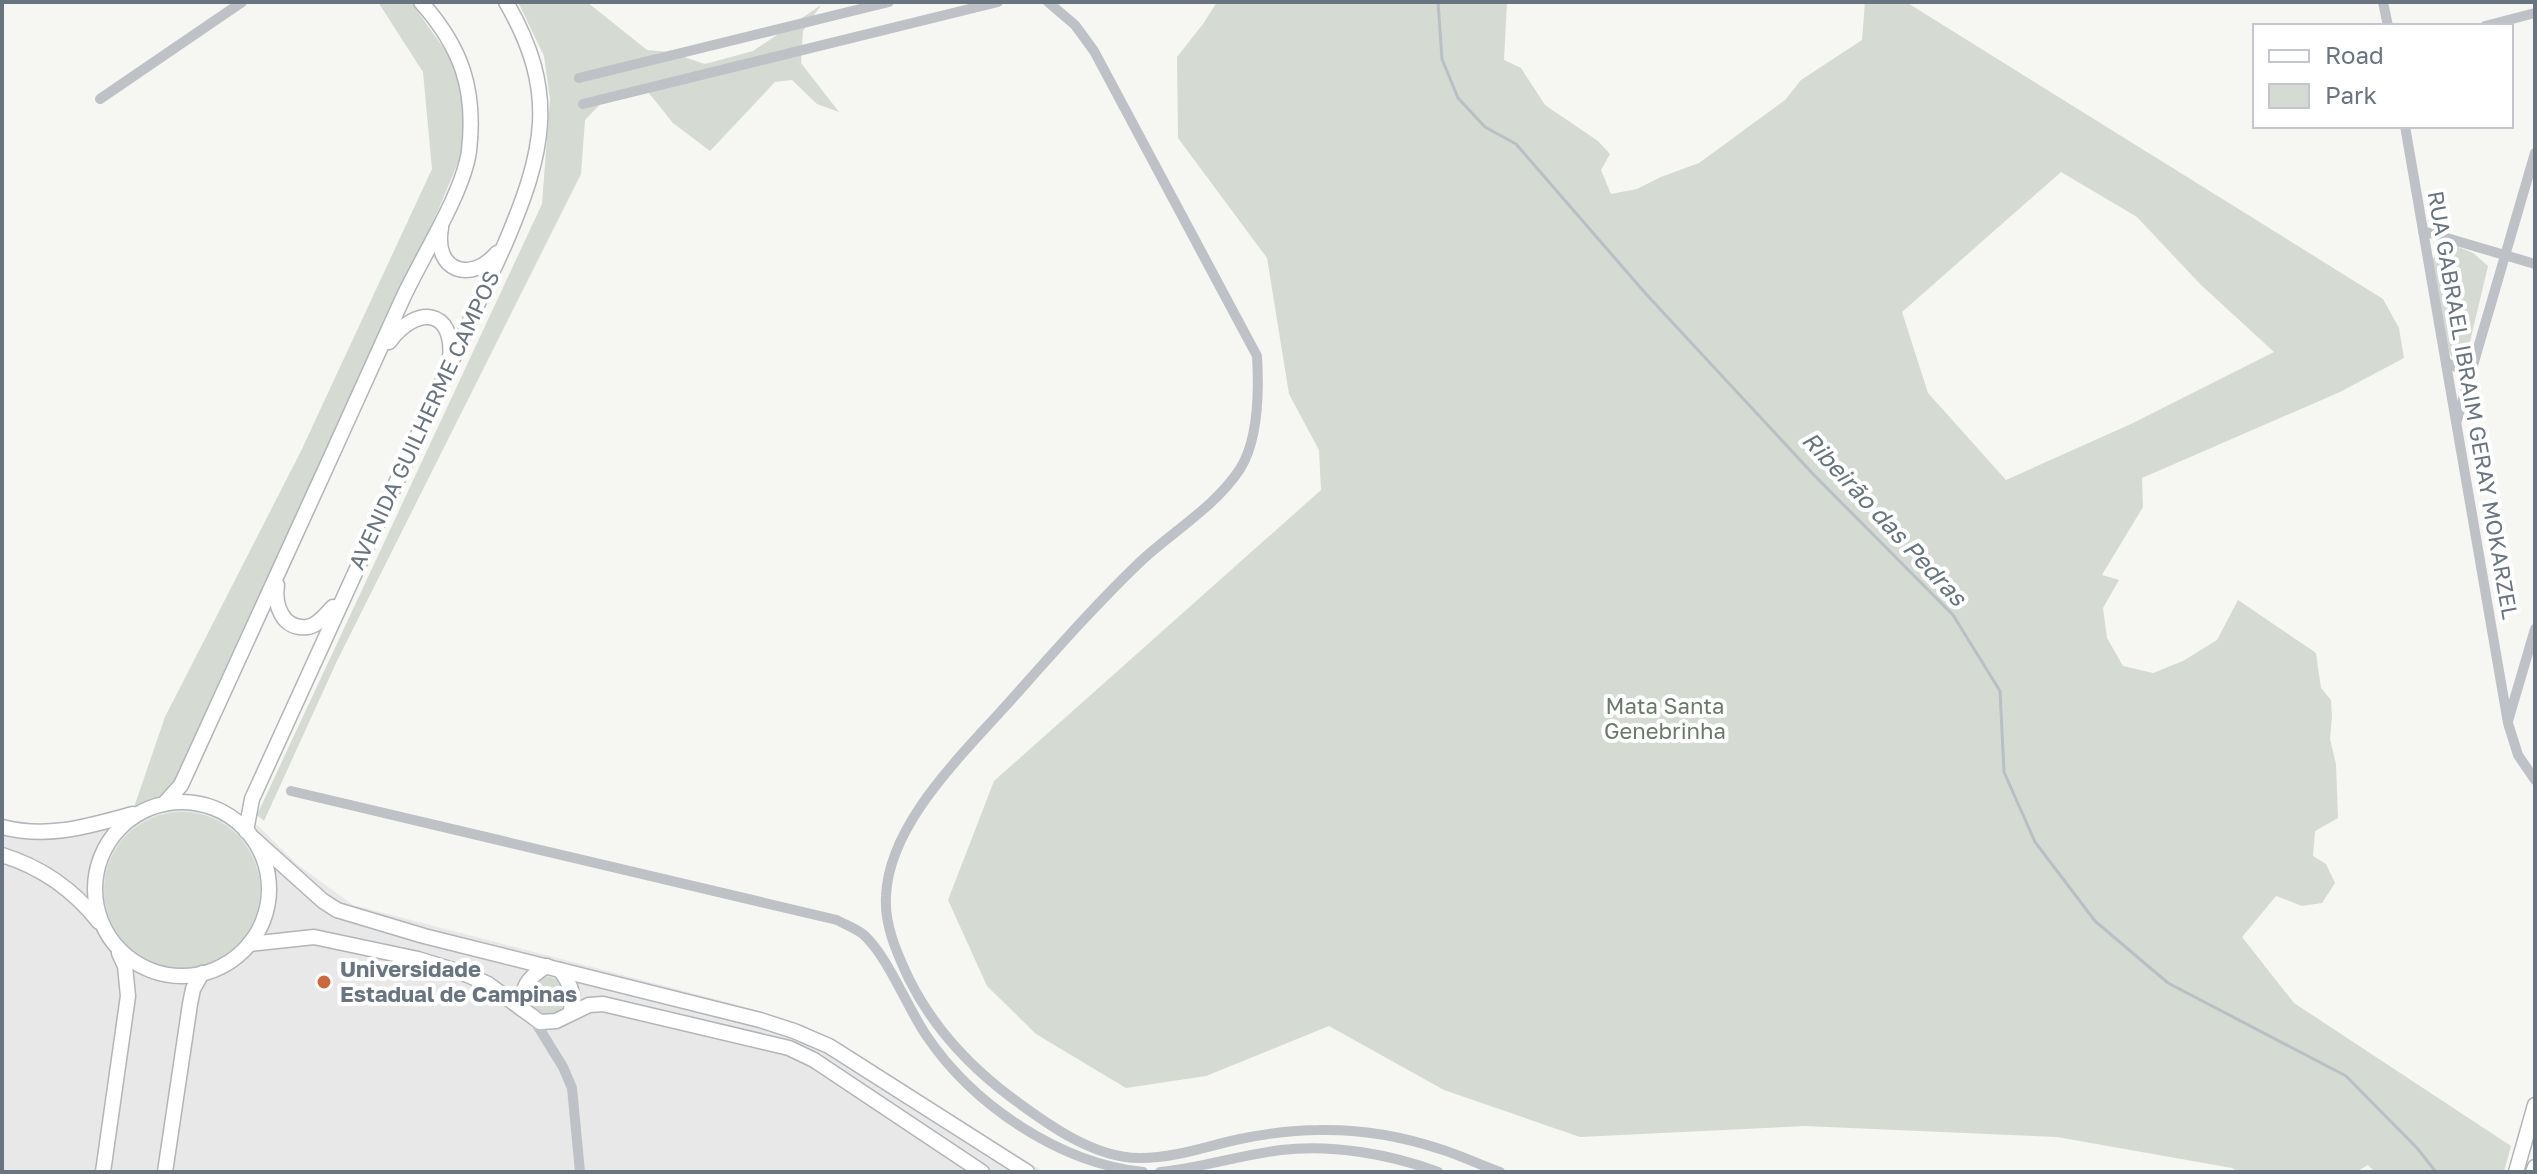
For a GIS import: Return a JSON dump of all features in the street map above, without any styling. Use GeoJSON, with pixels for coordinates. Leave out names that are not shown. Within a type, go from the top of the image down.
{"type":"FeatureCollection","features":[{"type":"Feature","properties":{"kind":"main road","name":"AVENIDA GUILHERME CAMPOS"},"geometry":{"type":"LineString","coordinates":[[250,835],[252,799],[505,244],[533,171],[541,112],[533,57],[522,28],[506,2]]}},
{"type":"Feature","properties":{"kind":"main road"},"geometry":{"type":"LineString","coordinates":[[165,803],[181,785],[408,286],[461,181],[468,156],[471,125],[469,94],[461,61],[442,26],[426,6]]}},
{"type":"Feature","properties":{"kind":"main road"},"geometry":{"type":"LineString","coordinates":[[443,216],[440,251],[447,263],[460,270],[474,270],[485,265],[505,244]]}},
{"type":"Feature","properties":{"kind":"main road"},"geometry":{"type":"LineString","coordinates":[[365,383],[397,331],[413,318],[424,316],[436,319],[449,335],[450,358],[442,382]]}},
{"type":"Feature","properties":{"kind":"main road"},"geometry":{"type":"LineString","coordinates":[[280,569],[277,606],[283,618],[294,625],[308,628],[329,611],[352,577]]}},
{"type":"Feature","properties":{"kind":"main road"},"geometry":{"type":"LineString","coordinates":[[2,827],[29,832],[67,831],[165,803],[190,802],[215,808],[236,820],[317,896],[337,910],[424,936],[717,1008],[806,1036],[829,1046],[1027,1172]]}},
{"type":"Feature","properties":{"kind":"main road"},"geometry":{"type":"LineString","coordinates":[[102,926],[95,901],[95,874],[99,862],[119,828],[141,812]]}},
{"type":"Feature","properties":{"kind":"main road"},"geometry":{"type":"LineString","coordinates":[[115,946],[133,961],[155,972],[178,976],[202,973],[228,963],[249,944],[261,925],[268,903],[269,881],[264,859],[250,835]]}},
{"type":"Feature","properties":{"kind":"main road"},"geometry":{"type":"LineString","coordinates":[[2,855],[45,873],[69,890],[102,926],[125,966],[128,996],[103,1172]]}},
{"type":"Feature","properties":{"kind":"main road"},"geometry":{"type":"LineString","coordinates":[[249,944],[314,937],[354,943],[463,973],[488,984],[528,1014],[548,1023],[589,1005],[603,1004],[789,1048],[814,1060],[982,1172]]}},
{"type":"Feature","properties":{"kind":"main road"},"geometry":{"type":"LineString","coordinates":[[528,1014],[522,991],[525,983],[554,968]]}},
{"type":"Feature","properties":{"kind":"main road"},"geometry":{"type":"LineString","coordinates":[[554,968],[572,988],[574,996],[570,1014]]}},
{"type":"Feature","properties":{"kind":"main road"},"geometry":{"type":"LineString","coordinates":[[165,1172],[190,1004],[193,989],[202,973]]}},
{"type":"Feature","properties":{"kind":"main road"},"geometry":{"type":"LineString","coordinates":[[2516,1172],[2535,1105]]}},
{"type":"Feature","properties":{"kind":"street"},"geometry":{"type":"LineString","coordinates":[[100,99],[242,2]]}},
{"type":"Feature","properties":{"kind":"street"},"geometry":{"type":"LineString","coordinates":[[579,78],[889,2]]}},
{"type":"Feature","properties":{"kind":"street"},"geometry":{"type":"LineString","coordinates":[[583,104],[998,2]]}},
{"type":"Feature","properties":{"kind":"street"},"geometry":{"type":"LineString","coordinates":[[1048,2],[1075,25],[1094,51],[1257,356],[1259,398],[1243,465],[1222,493],[1143,559],[1096,606],[943,776],[910,824],[889,871],[885,898],[888,929],[917,993],[932,1019],[957,1049],[999,1088],[1073,1139],[1114,1154],[1138,1158],[1202,1149],[1273,1133],[1346,1131],[1382,1134],[1439,1149],[1500,1172]]}},
{"type":"Feature","properties":{"kind":"street"},"geometry":{"type":"LineString","coordinates":[[2383,2],[2388,24]]}},
{"type":"Feature","properties":{"kind":"street"},"geometry":{"type":"LineString","coordinates":[[2493,24],[2535,13]]}},
{"type":"Feature","properties":{"kind":"street","name":"RUA GABRAEL IBRAIM GERAY MOKARZEL"},"geometry":{"type":"LineString","coordinates":[[2405,128],[2508,723],[2518,755],[2535,780]]}},
{"type":"Feature","properties":{"kind":"street"},"geometry":{"type":"LineString","coordinates":[[2456,423],[2535,153]]}},
{"type":"Feature","properties":{"kind":"street"},"geometry":{"type":"LineString","coordinates":[[2423,231],[2535,264]]}},
{"type":"Feature","properties":{"kind":"street"},"geometry":{"type":"LineString","coordinates":[[2446,363],[2459,368],[2472,367]]}},
{"type":"Feature","properties":{"kind":"street"},"geometry":{"type":"LineString","coordinates":[[2508,723],[2535,629]]}},
{"type":"Feature","properties":{"kind":"street"},"geometry":{"type":"LineString","coordinates":[[291,791],[837,920],[864,935],[927,1036],[962,1077],[1004,1116],[1060,1150],[1114,1169],[1143,1172]]}},
{"type":"Feature","properties":{"kind":"street"},"geometry":{"type":"LineString","coordinates":[[528,1014],[557,1056],[572,1088],[580,1172]]}},
{"type":"Feature","properties":{"kind":"street"},"geometry":{"type":"LineString","coordinates":[[1160,1172],[1193,1169],[1282,1150],[1344,1150],[1415,1163],[1438,1172]]}},
{"type":"Feature","properties":{"kind":"shaded area","name":"Universidade Estadual de Campinas"},"geometry":{"type":"Polygon","coordinates":[[[180,798],[206,799],[231,809],[259,827],[298,865],[353,905],[804,1025],[855,1052],[1044,1172],[2,1172],[2,821],[37,829],[180,798]]]}},
{"type":"Feature","properties":{"kind":"green space"},"geometry":{"type":"Polygon","coordinates":[[[378,2],[411,2],[447,53],[461,84],[465,146],[172,789],[133,810],[165,717],[301,451],[432,169],[423,72],[378,2]]]}},
{"type":"Feature","properties":{"kind":"green space"},"geometry":{"type":"Polygon","coordinates":[[[518,2],[587,2],[647,50],[669,52],[705,64],[753,51],[821,5],[803,31],[801,63],[839,112],[817,104],[792,80],[775,82],[710,151],[673,123],[648,92],[612,92],[585,120],[581,174],[337,661],[264,821],[257,815],[542,204],[550,99],[544,56],[518,2]]]}},
{"type":"Feature","properties":{"kind":"green space","name":"Mata Santa Genebrinha"},"geometry":{"type":"Polygon","coordinates":[[[1217,2],[1507,2],[1504,60],[1521,68],[1545,105],[1598,141],[1610,154],[1601,170],[1611,194],[1637,189],[1699,163],[1785,100],[1801,80],[1862,40],[1865,2],[1906,2],[2383,299],[2399,328],[2404,358],[2340,392],[2142,478],[2143,507],[2102,575],[2119,580],[2103,608],[2107,638],[2123,666],[2153,673],[2183,661],[2217,640],[2238,600],[2316,653],[2321,688],[2331,700],[2330,739],[2336,764],[2338,818],[2315,831],[2313,856],[2326,864],[2335,883],[2322,903],[2302,906],[2276,896],[2242,937],[2294,1003],[2511,1146],[2504,1172],[2375,1172],[2368,1165],[2356,1172],[2239,1172],[2232,1168],[2057,1137],[1805,1126],[1580,1137],[1444,1090],[1329,1026],[1206,1076],[1126,1088],[1036,1034],[987,986],[948,900],[994,781],[1321,490],[1319,450],[1289,394],[1267,258],[1178,138],[1177,57],[1217,2]],[[2061,172],[1902,312],[1928,393],[2006,480],[2131,424],[2274,352],[2200,284],[2137,217],[2061,172]]]}},
{"type":"Feature","properties":{"kind":"green space"},"geometry":{"type":"Polygon","coordinates":[[[2456,246],[2473,253],[2488,266],[2468,350],[2457,358],[2451,356],[2448,350],[2432,260],[2437,253],[2456,246]]]}},
{"type":"Feature","properties":{"kind":"green space"},"geometry":{"type":"Polygon","coordinates":[[[182,812],[212,818],[237,835],[254,860],[260,890],[254,920],[237,945],[212,962],[182,968],[152,962],[127,945],[110,920],[104,890],[110,860],[127,835],[152,818],[182,812]]]}},
{"type":"Feature","properties":{"kind":"green space"},"geometry":{"type":"Polygon","coordinates":[[[547,977],[560,983],[566,996],[560,1009],[547,1015],[534,1009],[528,996],[534,983],[547,977]]]}},
{"type":"Feature","properties":{"kind":"waterway","name":"Ribeirão das Pedras"},"geometry":{"type":"LineString","coordinates":[[1438,2],[1442,59],[1458,98],[1485,127],[1516,144],[1646,294],[1814,475],[1953,615],[2000,691],[2004,772],[2035,842],[2095,921],[2168,983],[2346,1076],[2417,1148],[2436,1172]]}},
{"type":"Feature","properties":{"kind":"place","name":"Universidade Estadual de Campinas"},"geometry":{"type":"Point","coordinates":[324,982]}}]}
